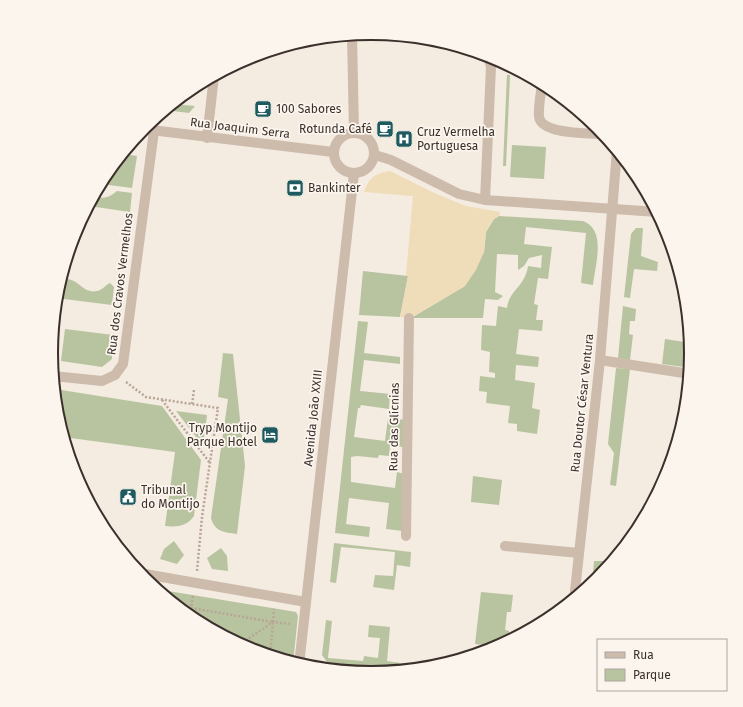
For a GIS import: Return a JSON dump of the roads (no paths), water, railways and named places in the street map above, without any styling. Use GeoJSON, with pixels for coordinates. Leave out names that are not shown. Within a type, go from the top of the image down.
{"type":"FeatureCollection","features":[{"type":"Feature","properties":{"kind":"street"},"geometry":{"type":"LineString","coordinates":[[352,41],[354,132]]}},
{"type":"Feature","properties":{"kind":"street"},"geometry":{"type":"LineString","coordinates":[[485,200],[490,64]]}},
{"type":"Feature","properties":{"kind":"street"},"geometry":{"type":"LineString","coordinates":[[207,138],[213,83]]}},
{"type":"Feature","properties":{"kind":"street"},"geometry":{"type":"LineString","coordinates":[[541,90],[539,118],[545,127],[555,131],[594,133]]}},
{"type":"Feature","properties":{"kind":"street","name":"Rua Joaquim Serra"},"geometry":{"type":"LineString","coordinates":[[154,131],[334,152]]}},
{"type":"Feature","properties":{"kind":"street","name":"Rua dos Cravos Vermelhos"},"geometry":{"type":"LineString","coordinates":[[59,377],[102,381],[115,374],[123,364],[154,131]]}},
{"type":"Feature","properties":{"kind":"street"},"geometry":{"type":"LineString","coordinates":[[354,132],[367,137],[371,142],[375,155],[370,166],[366,170],[354,174],[341,169],[334,159],[334,152],[338,140],[354,132]]}},
{"type":"Feature","properties":{"kind":"street"},"geometry":{"type":"LineString","coordinates":[[375,155],[391,160],[459,194],[485,200],[651,212]]}},
{"type":"Feature","properties":{"kind":"street","name":"Rua Doutor César Ventura"},"geometry":{"type":"LineString","coordinates":[[576,591],[600,360],[616,159]]}},
{"type":"Feature","properties":{"kind":"street","name":"Avenida João XXIII"},"geometry":{"type":"LineString","coordinates":[[300,658],[354,174]]}},
{"type":"Feature","properties":{"kind":"street","name":"Rua das Glícnias"},"geometry":{"type":"LineString","coordinates":[[406,536],[409,318]]}},
{"type":"Feature","properties":{"kind":"street"},"geometry":{"type":"LineString","coordinates":[[600,360],[684,373]]}},
{"type":"Feature","properties":{"kind":"street"},"geometry":{"type":"LineString","coordinates":[[506,546],[579,553]]}},
{"type":"Feature","properties":{"kind":"street"},"geometry":{"type":"LineString","coordinates":[[150,575],[306,602]]}},
{"type":"Feature","properties":{"kind":"place","name":"100 Sabores"},"geometry":{"type":"Point","coordinates":[263,109]}},
{"type":"Feature","properties":{"kind":"place","name":"Rotunda Café"},"geometry":{"type":"Point","coordinates":[385,129]}},
{"type":"Feature","properties":{"kind":"place","name":"Cruz Vermelha Portuguesa"},"geometry":{"type":"Point","coordinates":[404,139]}},
{"type":"Feature","properties":{"kind":"place","name":"Bankinter"},"geometry":{"type":"Point","coordinates":[295,188]}},
{"type":"Feature","properties":{"kind":"place","name":"Tryp Montijo Parque Hotel"},"geometry":{"type":"Point","coordinates":[270,435]}},
{"type":"Feature","properties":{"kind":"place","name":"Tribunal do Montijo"},"geometry":{"type":"Point","coordinates":[128,497]}}]}
